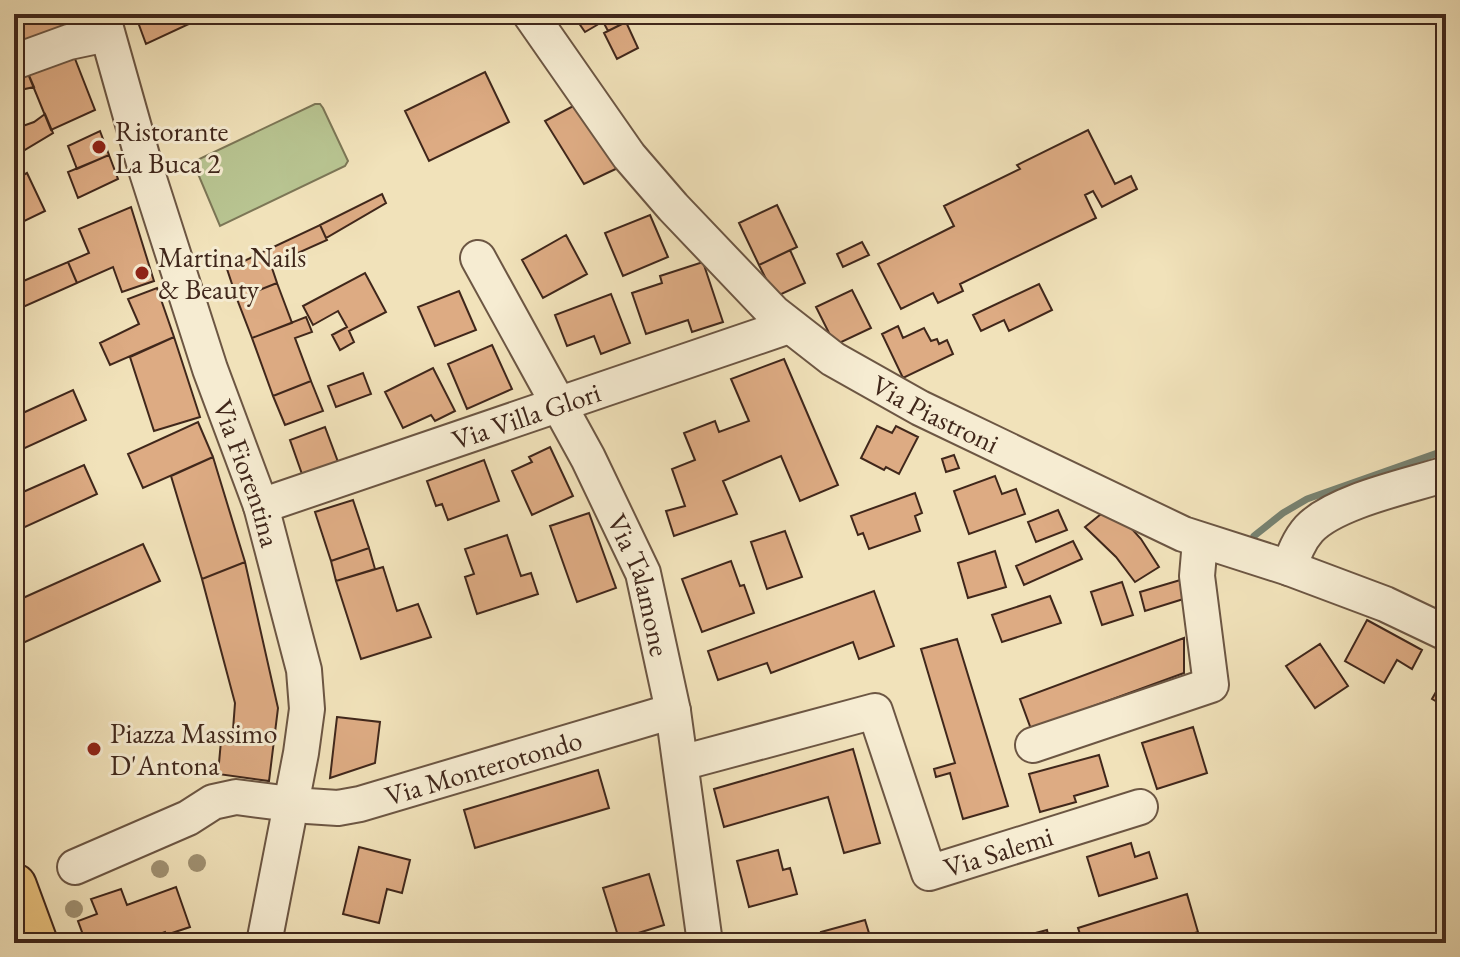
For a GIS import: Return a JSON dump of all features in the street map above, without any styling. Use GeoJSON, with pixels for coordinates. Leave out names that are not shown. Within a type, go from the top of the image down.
{"type":"FeatureCollection","features":[{"type":"Feature","properties":{"kind":"main road"},"geometry":{"type":"LineString","coordinates":[[14,888],[35,943]]}},
{"type":"Feature","properties":{"kind":"street","name":"Via Piastroni"},"geometry":{"type":"LineString","coordinates":[[530,14],[629,156],[673,207],[789,326],[852,371],[920,408],[1200,541],[1289,568],[1385,604],[1446,633]]}},
{"type":"Feature","properties":{"kind":"street"},"geometry":{"type":"LineString","coordinates":[[14,62],[69,42],[105,24]]}},
{"type":"Feature","properties":{"kind":"street","name":"Via Fiorentina"},"geometry":{"type":"LineString","coordinates":[[105,24],[144,163],[210,369],[261,506],[295,630],[308,694],[292,805],[264,943]]}},
{"type":"Feature","properties":{"kind":"street","name":"Via Talamone"},"geometry":{"type":"LineString","coordinates":[[478,258],[595,471],[643,573],[673,711],[705,943]]}},
{"type":"Feature","properties":{"kind":"street","name":"Via Villa Glori"},"geometry":{"type":"LineString","coordinates":[[261,506],[789,326]]}},
{"type":"Feature","properties":{"kind":"street"},"geometry":{"type":"LineString","coordinates":[[1289,568],[1310,528],[1334,511],[1446,474]]}},
{"type":"Feature","properties":{"kind":"street"},"geometry":{"type":"LineString","coordinates":[[1033,745],[1211,685],[1197,576],[1200,541]]}},
{"type":"Feature","properties":{"kind":"street","name":"Via Monterotondo"},"geometry":{"type":"LineString","coordinates":[[292,805],[338,808],[360,804],[673,711]]}},
{"type":"Feature","properties":{"kind":"street","name":"Via Salemi"},"geometry":{"type":"LineString","coordinates":[[681,763],[875,711],[929,873],[1140,807]]}},
{"type":"Feature","properties":{"kind":"street"},"geometry":{"type":"LineString","coordinates":[[75,867],[188,818],[213,802],[236,797],[292,805]]}},
{"type":"Feature","properties":{"kind":"green space"},"geometry":{"type":"Polygon","coordinates":[[[315,104],[323,108],[348,161],[345,166],[220,226],[193,162],[315,104]]]}},
{"type":"Feature","properties":{"kind":"building"},"geometry":{"type":"Polygon","coordinates":[[[14,14],[48,14],[17,25],[14,14]]]}},
{"type":"Feature","properties":{"kind":"building"},"geometry":{"type":"Polygon","coordinates":[[[48,14],[67,14],[68,28],[14,51],[14,26],[48,14]]]}},
{"type":"Feature","properties":{"kind":"building"},"geometry":{"type":"Polygon","coordinates":[[[135,14],[187,14],[191,23],[146,44],[135,14]]]}},
{"type":"Feature","properties":{"kind":"building"},"geometry":{"type":"Polygon","coordinates":[[[590,14],[597,25],[585,32],[576,19],[590,14]]]}},
{"type":"Feature","properties":{"kind":"building"},"geometry":{"type":"Polygon","coordinates":[[[599,14],[623,14],[624,23],[608,31],[599,14]]]}},
{"type":"Feature","properties":{"kind":"building"},"geometry":{"type":"Polygon","coordinates":[[[626,22],[638,48],[617,59],[604,33],[626,22]]]}},
{"type":"Feature","properties":{"kind":"building"},"geometry":{"type":"Polygon","coordinates":[[[70,46],[95,110],[51,130],[24,64],[70,46]]]}},
{"type":"Feature","properties":{"kind":"building"},"geometry":{"type":"Polygon","coordinates":[[[24,64],[34,87],[16,91],[18,94],[14,96],[14,67],[24,64]]]}},
{"type":"Feature","properties":{"kind":"building"},"geometry":{"type":"Polygon","coordinates":[[[485,72],[509,122],[429,161],[405,111],[485,72]]]}},
{"type":"Feature","properties":{"kind":"building"},"geometry":{"type":"Polygon","coordinates":[[[577,104],[622,166],[584,184],[545,121],[577,104]]]}},
{"type":"Feature","properties":{"kind":"building"},"geometry":{"type":"Polygon","coordinates":[[[45,114],[53,133],[23,151],[14,129],[34,122],[45,114]]]}},
{"type":"Feature","properties":{"kind":"building"},"geometry":{"type":"Polygon","coordinates":[[[1088,130],[1115,184],[1131,176],[1137,189],[1102,207],[1093,191],[1085,195],[1096,218],[960,284],[963,291],[938,303],[933,293],[901,309],[878,264],[954,226],[944,206],[1020,169],[1017,165],[1088,130]]]}},
{"type":"Feature","properties":{"kind":"building"},"geometry":{"type":"Polygon","coordinates":[[[100,131],[109,155],[77,169],[68,146],[100,131]]]}},
{"type":"Feature","properties":{"kind":"building"},"geometry":{"type":"Polygon","coordinates":[[[109,155],[118,179],[78,198],[68,172],[109,155]]]}},
{"type":"Feature","properties":{"kind":"building"},"geometry":{"type":"Polygon","coordinates":[[[27,173],[45,211],[14,226],[14,180],[27,173]]]}},
{"type":"Feature","properties":{"kind":"building"},"geometry":{"type":"Polygon","coordinates":[[[382,194],[386,203],[326,238],[320,225],[382,194]]]}},
{"type":"Feature","properties":{"kind":"building"},"geometry":{"type":"Polygon","coordinates":[[[777,205],[797,247],[759,265],[739,223],[777,205]]]}},
{"type":"Feature","properties":{"kind":"building"},"geometry":{"type":"Polygon","coordinates":[[[131,207],[154,281],[122,292],[113,267],[77,283],[68,262],[89,253],[79,229],[131,207]]]}},
{"type":"Feature","properties":{"kind":"building"},"geometry":{"type":"Polygon","coordinates":[[[650,215],[668,257],[623,276],[605,233],[650,215]]]}},
{"type":"Feature","properties":{"kind":"building"},"geometry":{"type":"Polygon","coordinates":[[[320,225],[327,240],[271,265],[277,283],[237,299],[227,269],[320,225]]]}},
{"type":"Feature","properties":{"kind":"building"},"geometry":{"type":"Polygon","coordinates":[[[566,235],[587,274],[543,298],[522,260],[566,235]]]}},
{"type":"Feature","properties":{"kind":"building"},"geometry":{"type":"Polygon","coordinates":[[[862,242],[869,255],[843,267],[837,254],[862,242]]]}},
{"type":"Feature","properties":{"kind":"building"},"geometry":{"type":"Polygon","coordinates":[[[790,250],[805,283],[775,297],[759,265],[790,250]]]}},
{"type":"Feature","properties":{"kind":"building"},"geometry":{"type":"Polygon","coordinates":[[[68,262],[77,283],[14,311],[14,285],[68,262]]]}},
{"type":"Feature","properties":{"kind":"building"},"geometry":{"type":"Polygon","coordinates":[[[703,262],[723,322],[692,332],[688,320],[646,334],[632,293],[662,283],[660,276],[703,262]]]}},
{"type":"Feature","properties":{"kind":"building"},"geometry":{"type":"Polygon","coordinates":[[[365,273],[386,312],[349,331],[354,342],[340,350],[332,335],[347,327],[338,311],[313,325],[303,306],[365,273]]]}},
{"type":"Feature","properties":{"kind":"building"},"geometry":{"type":"Polygon","coordinates":[[[277,283],[292,323],[252,338],[237,299],[277,283]]]}},
{"type":"Feature","properties":{"kind":"building"},"geometry":{"type":"Polygon","coordinates":[[[1039,284],[1052,310],[1009,331],[1004,320],[981,331],[973,315],[1039,284]]]}},
{"type":"Feature","properties":{"kind":"building"},"geometry":{"type":"Polygon","coordinates":[[[157,288],[174,337],[110,365],[100,343],[139,324],[128,299],[157,288]]]}},
{"type":"Feature","properties":{"kind":"building"},"geometry":{"type":"Polygon","coordinates":[[[852,290],[871,328],[835,345],[816,307],[852,290]]]}},
{"type":"Feature","properties":{"kind":"building"},"geometry":{"type":"Polygon","coordinates":[[[459,291],[476,330],[435,346],[418,307],[459,291]]]}},
{"type":"Feature","properties":{"kind":"building"},"geometry":{"type":"Polygon","coordinates":[[[611,294],[630,343],[601,354],[594,336],[567,346],[555,315],[611,294]]]}},
{"type":"Feature","properties":{"kind":"building"},"geometry":{"type":"Polygon","coordinates":[[[306,317],[312,332],[295,338],[311,381],[273,396],[252,338],[306,317]]]}},
{"type":"Feature","properties":{"kind":"building"},"geometry":{"type":"Polygon","coordinates":[[[898,326],[903,338],[924,328],[931,341],[937,339],[939,344],[947,340],[953,354],[903,378],[882,334],[898,326]]]}},
{"type":"Feature","properties":{"kind":"building"},"geometry":{"type":"Polygon","coordinates":[[[174,337],[200,417],[154,431],[130,357],[174,337]]]}},
{"type":"Feature","properties":{"kind":"building"},"geometry":{"type":"Polygon","coordinates":[[[492,345],[512,389],[467,409],[448,364],[492,345]]]}},
{"type":"Feature","properties":{"kind":"building"},"geometry":{"type":"Polygon","coordinates":[[[784,359],[838,485],[800,501],[781,456],[723,481],[737,514],[674,536],[666,511],[685,506],[672,469],[695,460],[684,433],[715,421],[719,432],[749,421],[731,379],[784,359]]]}},
{"type":"Feature","properties":{"kind":"building"},"geometry":{"type":"Polygon","coordinates":[[[433,368],[455,411],[435,421],[431,415],[403,428],[385,392],[433,368]]]}},
{"type":"Feature","properties":{"kind":"building"},"geometry":{"type":"Polygon","coordinates":[[[363,373],[371,394],[336,407],[328,386],[363,373]]]}},
{"type":"Feature","properties":{"kind":"building"},"geometry":{"type":"Polygon","coordinates":[[[311,381],[323,411],[285,425],[273,396],[311,381]]]}},
{"type":"Feature","properties":{"kind":"building"},"geometry":{"type":"Polygon","coordinates":[[[73,390],[86,420],[14,453],[14,417],[73,390]]]}},
{"type":"Feature","properties":{"kind":"building"},"geometry":{"type":"Polygon","coordinates":[[[198,422],[213,457],[143,488],[128,454],[198,422]]]}},
{"type":"Feature","properties":{"kind":"building"},"geometry":{"type":"Polygon","coordinates":[[[877,426],[892,433],[896,426],[918,437],[899,474],[861,458],[877,426]]]}},
{"type":"Feature","properties":{"kind":"building"},"geometry":{"type":"Polygon","coordinates":[[[325,427],[338,462],[302,474],[290,440],[325,427]]]}},
{"type":"Feature","properties":{"kind":"building"},"geometry":{"type":"Polygon","coordinates":[[[550,447],[573,496],[532,515],[512,471],[532,462],[529,457],[550,447]]]}},
{"type":"Feature","properties":{"kind":"building"},"geometry":{"type":"Polygon","coordinates":[[[954,455],[959,468],[946,472],[942,459],[954,455]]]}},
{"type":"Feature","properties":{"kind":"building"},"geometry":{"type":"Polygon","coordinates":[[[213,457],[245,562],[202,579],[171,476],[213,457]]]}},
{"type":"Feature","properties":{"kind":"building"},"geometry":{"type":"Polygon","coordinates":[[[484,460],[499,501],[448,520],[442,504],[436,506],[427,481],[484,460]]]}},
{"type":"Feature","properties":{"kind":"building"},"geometry":{"type":"Polygon","coordinates":[[[84,465],[97,494],[14,532],[14,496],[84,465]]]}},
{"type":"Feature","properties":{"kind":"building"},"geometry":{"type":"Polygon","coordinates":[[[995,476],[1002,494],[1016,489],[1025,514],[969,534],[954,491],[995,476]]]}},
{"type":"Feature","properties":{"kind":"building"},"geometry":{"type":"Polygon","coordinates":[[[915,493],[922,513],[915,516],[920,531],[869,549],[863,533],[858,535],[851,516],[915,493]]]}},
{"type":"Feature","properties":{"kind":"building"},"geometry":{"type":"Polygon","coordinates":[[[353,500],[369,548],[331,561],[315,512],[353,500]]]}},
{"type":"Feature","properties":{"kind":"building"},"geometry":{"type":"Polygon","coordinates":[[[1058,510],[1067,530],[1036,542],[1028,522],[1058,510]]]}},
{"type":"Feature","properties":{"kind":"building"},"geometry":{"type":"Polygon","coordinates":[[[1106,510],[1123,519],[1159,567],[1135,582],[1116,557],[1085,527],[1106,510]]]}},
{"type":"Feature","properties":{"kind":"building"},"geometry":{"type":"Polygon","coordinates":[[[589,513],[616,588],[577,602],[550,526],[589,513]]]}},
{"type":"Feature","properties":{"kind":"building"},"geometry":{"type":"Polygon","coordinates":[[[785,531],[802,577],[767,589],[751,542],[785,531]]]}},
{"type":"Feature","properties":{"kind":"building"},"geometry":{"type":"Polygon","coordinates":[[[507,535],[521,576],[531,573],[538,594],[477,614],[465,577],[474,574],[465,549],[507,535]]]}},
{"type":"Feature","properties":{"kind":"building"},"geometry":{"type":"Polygon","coordinates":[[[1073,541],[1082,559],[1024,585],[1016,566],[1073,541]]]}},
{"type":"Feature","properties":{"kind":"building"},"geometry":{"type":"Polygon","coordinates":[[[143,544],[160,581],[14,647],[14,602],[143,544]]]}},
{"type":"Feature","properties":{"kind":"building"},"geometry":{"type":"Polygon","coordinates":[[[369,548],[375,569],[336,581],[331,561],[369,548]]]}},
{"type":"Feature","properties":{"kind":"building"},"geometry":{"type":"Polygon","coordinates":[[[995,551],[1006,587],[968,598],[958,563],[995,551]]]}},
{"type":"Feature","properties":{"kind":"building"},"geometry":{"type":"Polygon","coordinates":[[[731,561],[754,613],[702,632],[682,579],[731,561]]]}},
{"type":"Feature","properties":{"kind":"building"},"geometry":{"type":"Polygon","coordinates":[[[245,562],[278,708],[269,781],[218,774],[221,741],[232,743],[235,703],[202,579],[245,562]]]}},
{"type":"Feature","properties":{"kind":"building"},"geometry":{"type":"Polygon","coordinates":[[[383,567],[397,611],[418,604],[431,637],[361,659],[336,581],[383,567]]]}},
{"type":"Feature","properties":{"kind":"building"},"geometry":{"type":"Polygon","coordinates":[[[1187,578],[1193,596],[1145,611],[1140,592],[1187,578]]]}},
{"type":"Feature","properties":{"kind":"building"},"geometry":{"type":"Polygon","coordinates":[[[1122,582],[1133,615],[1102,625],[1091,592],[1122,582]]]}},
{"type":"Feature","properties":{"kind":"building"},"geometry":{"type":"Polygon","coordinates":[[[874,591],[894,646],[859,659],[853,642],[771,673],[767,663],[718,680],[708,651],[874,591]]]}},
{"type":"Feature","properties":{"kind":"building"},"geometry":{"type":"Polygon","coordinates":[[[1050,596],[1061,623],[1002,642],[992,615],[1050,596]]]}},
{"type":"Feature","properties":{"kind":"building"},"geometry":{"type":"Polygon","coordinates":[[[1367,620],[1422,650],[1412,669],[1397,660],[1384,683],[1345,661],[1367,620]]]}},
{"type":"Feature","properties":{"kind":"building"},"geometry":{"type":"Polygon","coordinates":[[[1184,638],[1184,673],[1031,729],[1020,699],[1184,638]]]}},
{"type":"Feature","properties":{"kind":"building"},"geometry":{"type":"Polygon","coordinates":[[[957,639],[1008,806],[963,819],[950,773],[936,777],[934,769],[955,763],[921,649],[957,639]]]}},
{"type":"Feature","properties":{"kind":"building"},"geometry":{"type":"Polygon","coordinates":[[[1320,644],[1348,686],[1315,708],[1286,666],[1320,644]]]}},
{"type":"Feature","properties":{"kind":"building"},"geometry":{"type":"Polygon","coordinates":[[[1444,678],[1446,680],[1446,707],[1432,699],[1444,678]]]}},
{"type":"Feature","properties":{"kind":"building"},"geometry":{"type":"Polygon","coordinates":[[[337,717],[380,722],[375,763],[330,778],[337,717]]]}},
{"type":"Feature","properties":{"kind":"building"},"geometry":{"type":"Polygon","coordinates":[[[1193,727],[1207,773],[1157,789],[1142,743],[1193,727]]]}},
{"type":"Feature","properties":{"kind":"building"},"geometry":{"type":"Polygon","coordinates":[[[853,749],[880,843],[844,853],[828,797],[724,827],[714,789],[853,749]]]}},
{"type":"Feature","properties":{"kind":"building"},"geometry":{"type":"Polygon","coordinates":[[[1099,755],[1108,786],[1074,796],[1076,802],[1040,812],[1029,774],[1099,755]]]}},
{"type":"Feature","properties":{"kind":"building"},"geometry":{"type":"Polygon","coordinates":[[[598,770],[609,808],[475,848],[464,810],[598,770]]]}},
{"type":"Feature","properties":{"kind":"building"},"geometry":{"type":"Polygon","coordinates":[[[1131,843],[1135,857],[1149,852],[1157,878],[1099,896],[1087,857],[1131,843]]]}},
{"type":"Feature","properties":{"kind":"building"},"geometry":{"type":"Polygon","coordinates":[[[359,847],[410,860],[402,893],[387,889],[379,923],[343,914],[359,847]]]}},
{"type":"Feature","properties":{"kind":"building"},"geometry":{"type":"Polygon","coordinates":[[[778,850],[783,870],[790,868],[797,894],[749,907],[737,861],[778,850]]]}},
{"type":"Feature","properties":{"kind":"building"},"geometry":{"type":"Polygon","coordinates":[[[649,874],[664,925],[619,939],[603,888],[649,874]]]}},
{"type":"Feature","properties":{"kind":"building"},"geometry":{"type":"Polygon","coordinates":[[[176,887],[190,927],[148,938],[150,943],[86,943],[78,921],[97,914],[91,899],[121,889],[127,905],[176,887]]]}},
{"type":"Feature","properties":{"kind":"building"},"geometry":{"type":"Polygon","coordinates":[[[1187,894],[1198,932],[1162,943],[1083,943],[1078,928],[1187,894]]]}},
{"type":"Feature","properties":{"kind":"building"},"geometry":{"type":"Polygon","coordinates":[[[865,920],[872,943],[824,943],[821,932],[865,920]]]}},
{"type":"Feature","properties":{"kind":"building"},"geometry":{"type":"Polygon","coordinates":[[[1047,930],[1050,943],[1026,943],[1024,936],[1047,930]]]}},
{"type":"Feature","properties":{"kind":"waterway"},"geometry":{"type":"LineString","coordinates":[[1254,536],[1307,499],[1446,450]]}},
{"type":"Feature","properties":{"kind":"place","name":"Ristorante La Buca 2"},"geometry":{"type":"Point","coordinates":[99,147]}},
{"type":"Feature","properties":{"kind":"place","name":"Martina Nails & Beauty"},"geometry":{"type":"Point","coordinates":[142,273]}},
{"type":"Feature","properties":{"kind":"place","name":"Piazza Massimo D'Antona"},"geometry":{"type":"Point","coordinates":[94,749]}}]}
